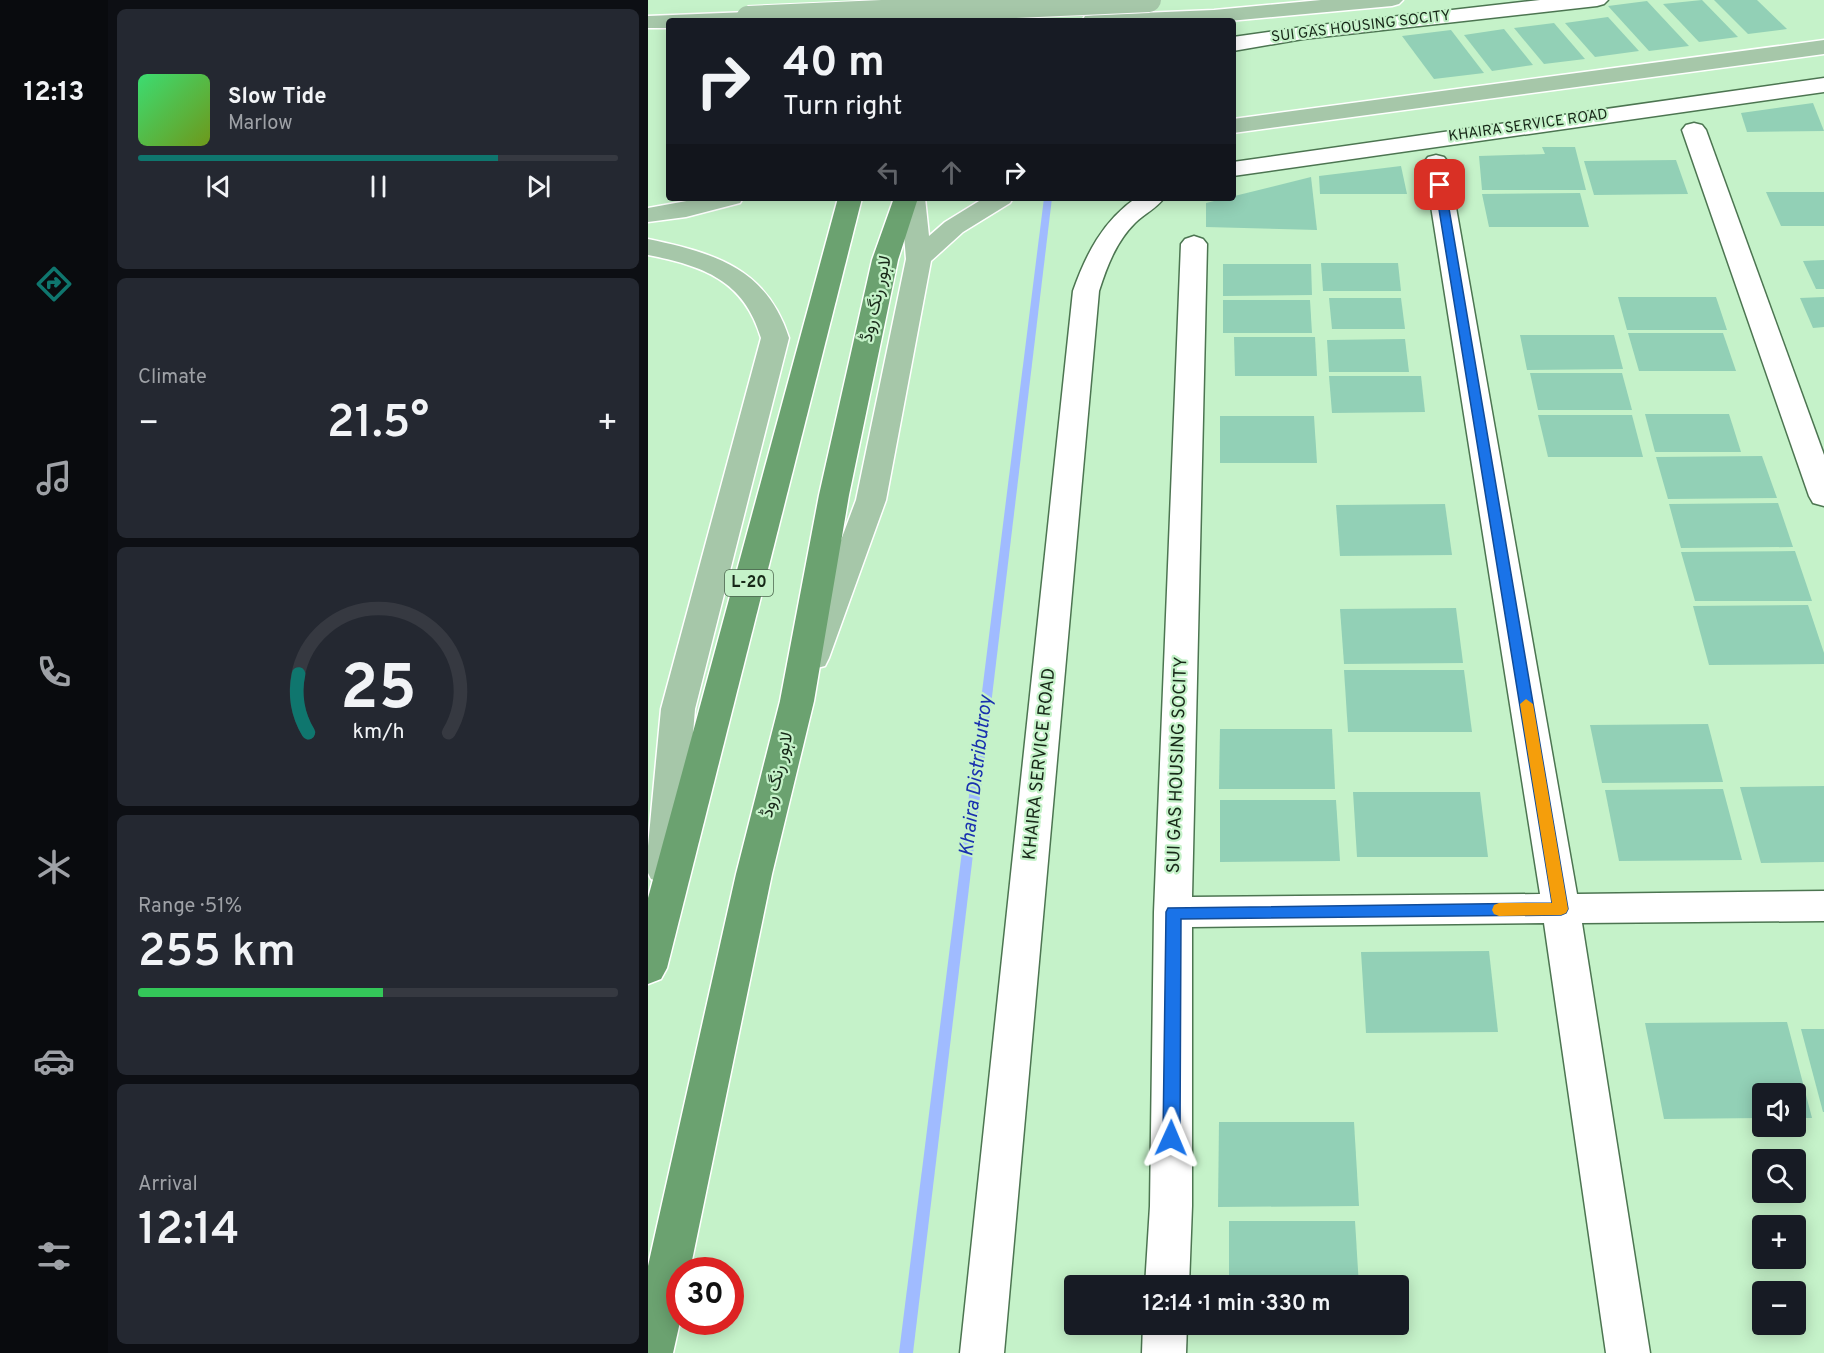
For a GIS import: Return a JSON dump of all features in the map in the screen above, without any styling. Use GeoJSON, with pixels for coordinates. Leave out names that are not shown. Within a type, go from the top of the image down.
{"type":"FeatureCollection","features":[{"type":"Feature","properties":{"kind":"highway"},"geometry":{"type":"LineString","coordinates":[[897,18],[902,0]]}},
{"type":"Feature","properties":{"kind":"highway"},"geometry":{"type":"LineString","coordinates":[[949,18],[953,0]]}},
{"type":"Feature","properties":{"kind":"highway","name":"L-20"},"geometry":{"type":"LineString","coordinates":[[648,968],[849,201]]}},
{"type":"Feature","properties":{"kind":"highway","name":"لاہور رنگ روڈ"},"geometry":{"type":"LineString","coordinates":[[651,1353],[754,874],[796,702],[834,495],[879,284],[905,201]]}},
{"type":"Feature","properties":{"kind":"main road"},"geometry":{"type":"LineString","coordinates":[[871,18],[878,0]]}},
{"type":"Feature","properties":{"kind":"main road"},"geometry":{"type":"LineString","coordinates":[[976,18],[979,0]]}},
{"type":"Feature","properties":{"kind":"main road"},"geometry":{"type":"LineString","coordinates":[[748,18],[1149,0]]}},
{"type":"Feature","properties":{"kind":"main road"},"geometry":{"type":"LineString","coordinates":[[1166,18],[1214,16],[1392,0]]}},
{"type":"Feature","properties":{"kind":"main road"},"geometry":{"type":"LineString","coordinates":[[648,22],[666,21]]}},
{"type":"Feature","properties":{"kind":"main road"},"geometry":{"type":"LineString","coordinates":[[648,39],[666,38]]}},
{"type":"Feature","properties":{"kind":"main road"},"geometry":{"type":"LineString","coordinates":[[1236,126],[1824,47]]}},
{"type":"Feature","properties":{"kind":"main road"},"geometry":{"type":"LineString","coordinates":[[1236,146],[1824,68]]}},
{"type":"Feature","properties":{"kind":"main road"},"geometry":{"type":"LineString","coordinates":[[648,215],[686,210],[720,201]]}},
{"type":"Feature","properties":{"kind":"main road"},"geometry":{"type":"LineString","coordinates":[[796,702],[871,500],[919,259],[914,201]]}},
{"type":"Feature","properties":{"kind":"main road"},"geometry":{"type":"LineString","coordinates":[[919,259],[954,227],[996,201]]}},
{"type":"Feature","properties":{"kind":"main road"},"geometry":{"type":"LineString","coordinates":[[648,247],[693,258],[715,267],[743,284],[767,309],[776,338],[678,709],[659,924]]}},
{"type":"Feature","properties":{"kind":"street","name":"SUI GAS HOUSING SOCITY"},"geometry":{"type":"LineString","coordinates":[[1236,44],[1314,32],[1597,0]]}},
{"type":"Feature","properties":{"kind":"street","name":"KHAIRA SERVICE ROAD"},"geometry":{"type":"LineString","coordinates":[[1236,169],[1824,85]]}},
{"type":"Feature","properties":{"kind":"street"},"geometry":{"type":"LineString","coordinates":[[1694,130],[1824,496]]}},
{"type":"Feature","properties":{"kind":"street"},"geometry":{"type":"LineString","coordinates":[[1436,162],[1561,909],[1628,1353]]}},
{"type":"Feature","properties":{"kind":"street","name":"KHAIRA SERVICE ROAD"},"geometry":{"type":"LineString","coordinates":[[982,1353],[1086,291],[1102,248],[1122,223],[1148,201]]}},
{"type":"Feature","properties":{"kind":"street","name":"SUI GAS HOUSING SOCITY"},"geometry":{"type":"LineString","coordinates":[[1168,1275],[1171,1206],[1173,912],[1194,244]]}},
{"type":"Feature","properties":{"kind":"street"},"geometry":{"type":"LineString","coordinates":[[1173,912],[1824,906]]}},
{"type":"Feature","properties":{"kind":"street"},"geometry":{"type":"LineString","coordinates":[[1164,1353],[1165,1335]]}},
{"type":"Feature","properties":{"kind":"building"},"geometry":{"type":"Polygon","coordinates":[[[1702,0],[1738,37],[1699,42],[1663,4],[1702,0]]]}},
{"type":"Feature","properties":{"kind":"building"},"geometry":{"type":"Polygon","coordinates":[[[1714,0],[1757,0],[1787,29],[1748,34],[1714,0]]]}},
{"type":"Feature","properties":{"kind":"building"},"geometry":{"type":"Polygon","coordinates":[[[1647,1],[1689,46],[1649,51],[1608,6],[1647,1]]]}},
{"type":"Feature","properties":{"kind":"building"},"geometry":{"type":"Polygon","coordinates":[[[1608,17],[1639,51],[1595,57],[1565,23],[1608,17]]]}},
{"type":"Feature","properties":{"kind":"building"},"geometry":{"type":"Polygon","coordinates":[[[1554,23],[1585,59],[1544,64],[1514,28],[1554,23]]]}},
{"type":"Feature","properties":{"kind":"building"},"geometry":{"type":"Polygon","coordinates":[[[1504,29],[1533,65],[1492,71],[1464,35],[1504,29]]]}},
{"type":"Feature","properties":{"kind":"building"},"geometry":{"type":"Polygon","coordinates":[[[1451,30],[1484,73],[1434,79],[1402,36],[1451,30]]]}},
{"type":"Feature","properties":{"kind":"building"},"geometry":{"type":"Polygon","coordinates":[[[1813,103],[1824,131],[1747,132],[1741,113],[1813,103]]]}},
{"type":"Feature","properties":{"kind":"building"},"geometry":{"type":"Polygon","coordinates":[[[1542,147],[1575,147],[1586,190],[1482,190],[1479,156],[1545,154],[1542,147]]]}},
{"type":"Feature","properties":{"kind":"building"},"geometry":{"type":"Polygon","coordinates":[[[1676,160],[1688,194],[1594,195],[1584,161],[1676,160]]]}},
{"type":"Feature","properties":{"kind":"building"},"geometry":{"type":"Polygon","coordinates":[[[1401,166],[1407,194],[1320,194],[1319,176],[1401,166]]]}},
{"type":"Feature","properties":{"kind":"building"},"geometry":{"type":"Polygon","coordinates":[[[1311,177],[1317,230],[1206,227],[1206,203],[1236,201],[1236,196],[1311,177]]]}},
{"type":"Feature","properties":{"kind":"building"},"geometry":{"type":"Polygon","coordinates":[[[1766,192],[1824,192],[1824,226],[1781,226],[1766,192]]]}},
{"type":"Feature","properties":{"kind":"building"},"geometry":{"type":"Polygon","coordinates":[[[1580,193],[1589,227],[1489,227],[1482,194],[1580,193]]]}},
{"type":"Feature","properties":{"kind":"building"},"geometry":{"type":"Polygon","coordinates":[[[1824,260],[1824,289],[1816,289],[1803,261],[1824,260]]]}},
{"type":"Feature","properties":{"kind":"building"},"geometry":{"type":"Polygon","coordinates":[[[1321,263],[1398,263],[1401,291],[1323,291],[1321,263]]]}},
{"type":"Feature","properties":{"kind":"building"},"geometry":{"type":"Polygon","coordinates":[[[1223,264],[1311,264],[1312,295],[1223,296],[1223,264]]]}},
{"type":"Feature","properties":{"kind":"building"},"geometry":{"type":"Polygon","coordinates":[[[1618,297],[1716,297],[1727,330],[1627,330],[1618,297]]]}},
{"type":"Feature","properties":{"kind":"building"},"geometry":{"type":"Polygon","coordinates":[[[1824,297],[1824,327],[1813,328],[1800,298],[1824,297]]]}},
{"type":"Feature","properties":{"kind":"building"},"geometry":{"type":"Polygon","coordinates":[[[1329,298],[1401,298],[1405,329],[1332,329],[1329,298]]]}},
{"type":"Feature","properties":{"kind":"building"},"geometry":{"type":"Polygon","coordinates":[[[1223,300],[1310,300],[1312,333],[1223,333],[1223,300]]]}},
{"type":"Feature","properties":{"kind":"building"},"geometry":{"type":"Polygon","coordinates":[[[1628,333],[1723,333],[1736,371],[1639,371],[1628,333]]]}},
{"type":"Feature","properties":{"kind":"building"},"geometry":{"type":"Polygon","coordinates":[[[1520,335],[1614,335],[1623,369],[1527,370],[1520,335]]]}},
{"type":"Feature","properties":{"kind":"building"},"geometry":{"type":"Polygon","coordinates":[[[1234,337],[1315,337],[1317,376],[1235,376],[1234,337]]]}},
{"type":"Feature","properties":{"kind":"building"},"geometry":{"type":"Polygon","coordinates":[[[1405,339],[1409,372],[1329,372],[1327,340],[1405,339]]]}},
{"type":"Feature","properties":{"kind":"building"},"geometry":{"type":"Polygon","coordinates":[[[1530,373],[1622,373],[1632,410],[1538,410],[1530,373]]]}},
{"type":"Feature","properties":{"kind":"building"},"geometry":{"type":"Polygon","coordinates":[[[1329,376],[1421,376],[1425,412],[1332,413],[1329,376]]]}},
{"type":"Feature","properties":{"kind":"building"},"geometry":{"type":"Polygon","coordinates":[[[1645,414],[1729,414],[1741,452],[1655,452],[1645,414]]]}},
{"type":"Feature","properties":{"kind":"building"},"geometry":{"type":"Polygon","coordinates":[[[1538,415],[1632,415],[1643,457],[1548,457],[1538,415]]]}},
{"type":"Feature","properties":{"kind":"building"},"geometry":{"type":"Polygon","coordinates":[[[1220,416],[1314,416],[1317,463],[1220,463],[1220,416]]]}},
{"type":"Feature","properties":{"kind":"building"},"geometry":{"type":"Polygon","coordinates":[[[1762,456],[1777,498],[1668,499],[1656,457],[1762,456]]]}},
{"type":"Feature","properties":{"kind":"building"},"geometry":{"type":"Polygon","coordinates":[[[1778,503],[1793,547],[1681,548],[1669,504],[1778,503]]]}},
{"type":"Feature","properties":{"kind":"building"},"geometry":{"type":"Polygon","coordinates":[[[1445,504],[1452,555],[1340,556],[1336,505],[1445,504]]]}},
{"type":"Feature","properties":{"kind":"building"},"geometry":{"type":"Polygon","coordinates":[[[1795,551],[1812,601],[1695,601],[1681,552],[1795,551]]]}},
{"type":"Feature","properties":{"kind":"building"},"geometry":{"type":"Polygon","coordinates":[[[1808,605],[1824,653],[1824,664],[1709,665],[1693,606],[1808,605]]]}},
{"type":"Feature","properties":{"kind":"building"},"geometry":{"type":"Polygon","coordinates":[[[1456,608],[1463,663],[1344,664],[1340,609],[1456,608]]]}},
{"type":"Feature","properties":{"kind":"building"},"geometry":{"type":"Polygon","coordinates":[[[1344,670],[1464,670],[1472,732],[1348,732],[1344,670]]]}},
{"type":"Feature","properties":{"kind":"building"},"geometry":{"type":"Polygon","coordinates":[[[1708,724],[1723,782],[1602,783],[1590,725],[1708,724]]]}},
{"type":"Feature","properties":{"kind":"building"},"geometry":{"type":"Polygon","coordinates":[[[1220,729],[1332,729],[1335,789],[1219,789],[1220,729]]]}},
{"type":"Feature","properties":{"kind":"building"},"geometry":{"type":"Polygon","coordinates":[[[1824,786],[1824,862],[1761,863],[1740,787],[1824,786]]]}},
{"type":"Feature","properties":{"kind":"building"},"geometry":{"type":"Polygon","coordinates":[[[1723,789],[1742,860],[1619,861],[1605,790],[1723,789]]]}},
{"type":"Feature","properties":{"kind":"building"},"geometry":{"type":"Polygon","coordinates":[[[1353,792],[1480,792],[1488,857],[1357,857],[1353,792]]]}},
{"type":"Feature","properties":{"kind":"building"},"geometry":{"type":"Polygon","coordinates":[[[1220,800],[1336,800],[1340,861],[1220,862],[1220,800]]]}},
{"type":"Feature","properties":{"kind":"building"},"geometry":{"type":"Polygon","coordinates":[[[1489,951],[1498,1032],[1366,1033],[1361,952],[1489,951]]]}},
{"type":"Feature","properties":{"kind":"building"},"geometry":{"type":"Polygon","coordinates":[[[1787,1022],[1803,1083],[1752,1083],[1752,1118],[1664,1119],[1645,1023],[1787,1022]]]}},
{"type":"Feature","properties":{"kind":"building"},"geometry":{"type":"Polygon","coordinates":[[[1801,1029],[1824,1029],[1824,1112],[1823,1112],[1801,1029]]]}},
{"type":"Feature","properties":{"kind":"building"},"geometry":{"type":"Polygon","coordinates":[[[1806,1095],[1812,1118],[1806,1118],[1806,1095]]]}},
{"type":"Feature","properties":{"kind":"building"},"geometry":{"type":"Polygon","coordinates":[[[1219,1122],[1354,1122],[1359,1206],[1218,1207],[1219,1122]]]}},
{"type":"Feature","properties":{"kind":"building"},"geometry":{"type":"Polygon","coordinates":[[[1229,1221],[1355,1221],[1358,1275],[1229,1275],[1229,1221]]]}},
{"type":"Feature","properties":{"kind":"waterway","name":"Khaira Distributroy"},"geometry":{"type":"LineString","coordinates":[[906,1353],[1048,201]]}},
{"type":"Feature","properties":{"kind":"slow traffic"},"geometry":{"type":"LineString","coordinates":[[1499,910],[1561,909],[1526,704]]}},
{"type":"Feature","properties":{"kind":"route"},"geometry":{"type":"LineString","coordinates":[[1171,1138],[1173,912],[1561,909],[1440,185]]}}]}
